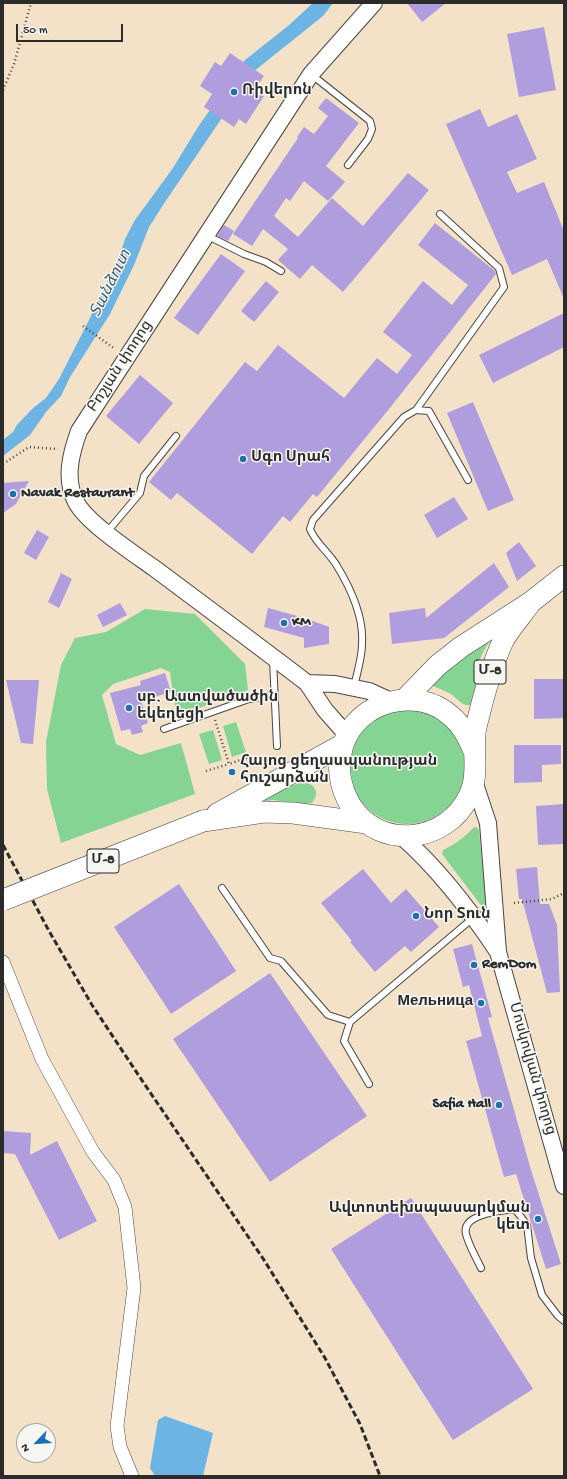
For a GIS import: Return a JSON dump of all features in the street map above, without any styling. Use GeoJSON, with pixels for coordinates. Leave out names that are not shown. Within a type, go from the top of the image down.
{"type":"FeatureCollection","features":[{"type":"Feature","properties":{"kind":"highway","name":"Մ-8"},"geometry":{"type":"LineString","coordinates":[[397,700],[460,648],[531,602],[564,576]]}},
{"type":"Feature","properties":{"kind":"highway","name":"Մ-8"},"geometry":{"type":"LineString","coordinates":[[474,751],[475,732],[491,669],[504,640],[531,602]]}},
{"type":"Feature","properties":{"kind":"highway"},"geometry":{"type":"LineString","coordinates":[[397,700],[416,700],[428,703],[451,715],[460,724],[474,751],[474,781],[470,795],[463,807],[448,822],[429,832],[416,836],[401,836],[383,831],[367,823],[354,811],[345,796],[340,780],[339,762],[345,740],[354,725],[364,714],[377,706],[397,700]]}},
{"type":"Feature","properties":{"kind":"highway","name":"Մ-8"},"geometry":{"type":"LineString","coordinates":[[3,900],[203,821],[345,740]]}},
{"type":"Feature","properties":{"kind":"highway","name":"Մ-8"},"geometry":{"type":"LineString","coordinates":[[203,821],[264,812],[293,813],[367,823]]}},
{"type":"Feature","properties":{"kind":"street","name":"Բոշյան փողոց"},"geometry":{"type":"LineString","coordinates":[[345,740],[307,683],[84,513],[75,501],[70,483],[69,466],[72,450],[79,431],[310,74],[374,3]]}},
{"type":"Feature","properties":{"kind":"street"},"geometry":{"type":"LineString","coordinates":[[307,683],[335,684],[369,691],[397,700]]}},
{"type":"Feature","properties":{"kind":"street","name":"Մոսկովյան փողոց"},"geometry":{"type":"LineString","coordinates":[[474,781],[488,823],[498,952],[564,1186]]}},
{"type":"Feature","properties":{"kind":"street","name":"Մոսկովյան փողոց"},"geometry":{"type":"LineString","coordinates":[[401,836],[422,854],[474,917],[498,952]]}},
{"type":"Feature","properties":{"kind":"street"},"geometry":{"type":"LineString","coordinates":[[3,962],[42,1059],[92,1152],[114,1180],[125,1207],[134,1288],[117,1426],[120,1447],[132,1476]]}},
{"type":"Feature","properties":{"kind":"lane"},"geometry":{"type":"LineString","coordinates":[[310,74],[370,121],[372,129],[368,139],[348,165]]}},
{"type":"Feature","properties":{"kind":"lane"},"geometry":{"type":"LineString","coordinates":[[354,688],[362,644],[362,627],[355,602],[336,565],[314,538],[310,529],[313,520],[404,417],[416,410],[504,287],[499,268],[440,214]]}},
{"type":"Feature","properties":{"kind":"lane"},"geometry":{"type":"LineString","coordinates":[[206,235],[244,254],[266,262],[281,271]]}},
{"type":"Feature","properties":{"kind":"lane"},"geometry":{"type":"LineString","coordinates":[[416,410],[429,411],[468,480]]}},
{"type":"Feature","properties":{"kind":"lane"},"geometry":{"type":"LineString","coordinates":[[107,532],[140,493],[144,476],[176,436]]}},
{"type":"Feature","properties":{"kind":"lane"},"geometry":{"type":"LineString","coordinates":[[273,656],[277,746]]}},
{"type":"Feature","properties":{"kind":"lane"},"geometry":{"type":"LineString","coordinates":[[164,729],[249,699],[275,695]]}},
{"type":"Feature","properties":{"kind":"lane"},"geometry":{"type":"LineString","coordinates":[[222,888],[270,958],[281,961],[328,1015],[350,1022]]}},
{"type":"Feature","properties":{"kind":"lane"},"geometry":{"type":"LineString","coordinates":[[369,1084],[344,1041],[350,1022],[474,917]]}},
{"type":"Feature","properties":{"kind":"lane"},"geometry":{"type":"LineString","coordinates":[[481,1268],[466,1233],[468,1222],[474,1218],[515,1209],[527,1225],[531,1258],[542,1295],[558,1316],[564,1321]]}},
{"type":"Feature","properties":{"kind":"path"},"geometry":{"type":"LineString","coordinates":[[3,90],[14,64],[31,3]]}},
{"type":"Feature","properties":{"kind":"path"},"geometry":{"type":"LineString","coordinates":[[83,326],[103,341]]}},
{"type":"Feature","properties":{"kind":"path"},"geometry":{"type":"LineString","coordinates":[[3,464],[29,447],[72,450]]}},
{"type":"Feature","properties":{"kind":"path"},"geometry":{"type":"LineString","coordinates":[[213,712],[229,764]]}},
{"type":"Feature","properties":{"kind":"path"},"geometry":{"type":"LineString","coordinates":[[206,771],[252,756]]}},
{"type":"Feature","properties":{"kind":"path"},"geometry":{"type":"LineString","coordinates":[[514,902],[552,899],[564,893]]}},
{"type":"Feature","properties":{"kind":"green space"},"geometry":{"type":"Polygon","coordinates":[[[145,609],[195,614],[245,664],[248,690],[183,714],[175,707],[170,672],[161,668],[113,684],[102,695],[116,744],[140,755],[181,743],[195,794],[61,843],[47,789],[46,742],[61,665],[75,638],[106,632],[145,609]]]}},
{"type":"Feature","properties":{"kind":"green space"},"geometry":{"type":"Polygon","coordinates":[[[495,634],[485,648],[477,668],[475,698],[472,705],[465,705],[449,693],[431,685],[430,682],[495,634]]]}},
{"type":"Feature","properties":{"kind":"green space"},"geometry":{"type":"Polygon","coordinates":[[[407,708],[429,712],[448,725],[461,744],[465,766],[461,788],[448,807],[429,820],[407,824],[385,820],[366,807],[353,788],[349,766],[353,744],[366,725],[385,712],[407,708]]]}},
{"type":"Feature","properties":{"kind":"green space"},"geometry":{"type":"Polygon","coordinates":[[[236,722],[246,752],[232,757],[223,726],[236,722]]]}},
{"type":"Feature","properties":{"kind":"green space"},"geometry":{"type":"Polygon","coordinates":[[[213,730],[222,760],[209,764],[199,734],[213,730]]]}},
{"type":"Feature","properties":{"kind":"green space"},"geometry":{"type":"Polygon","coordinates":[[[304,781],[316,790],[316,796],[312,803],[305,804],[273,800],[254,803],[271,794],[304,781]]]}},
{"type":"Feature","properties":{"kind":"green space"},"geometry":{"type":"Polygon","coordinates":[[[476,827],[479,830],[486,904],[483,908],[442,854],[443,850],[451,846],[476,827]]]}},
{"type":"Feature","properties":{"kind":"water","name":"Տանձուտ"},"geometry":{"type":"Polygon","coordinates":[[[313,3],[333,3],[323,16],[253,72],[149,227],[134,265],[110,314],[70,377],[61,396],[46,412],[30,435],[3,456],[3,440],[13,432],[17,425],[32,409],[46,398],[59,379],[88,322],[135,220],[173,168],[198,127],[245,60],[288,26],[313,3]]]}},
{"type":"Feature","properties":{"kind":"water"},"geometry":{"type":"Polygon","coordinates":[[[165,1416],[213,1433],[203,1476],[155,1476],[150,1468],[158,1420],[165,1416]]]}},
{"type":"Feature","properties":{"kind":"building"},"geometry":{"type":"Polygon","coordinates":[[[407,3],[446,3],[422,22],[407,3]]]}},
{"type":"Feature","properties":{"kind":"building"},"geometry":{"type":"Polygon","coordinates":[[[544,27],[556,90],[519,97],[507,34],[544,27]]]}},
{"type":"Feature","properties":{"kind":"building","name":"Ռիվերոն"},"geometry":{"type":"Polygon","coordinates":[[[230,53],[264,76],[255,89],[264,96],[246,124],[239,119],[234,127],[204,107],[212,94],[200,86],[215,62],[221,66],[230,53]]]}},
{"type":"Feature","properties":{"kind":"building"},"geometry":{"type":"Polygon","coordinates":[[[326,98],[359,123],[326,166],[345,182],[328,201],[304,181],[290,201],[286,198],[274,216],[298,237],[332,198],[363,226],[408,173],[429,190],[343,292],[312,265],[300,279],[278,260],[288,249],[263,229],[252,246],[233,234],[304,127],[314,134],[328,116],[318,108],[326,98]]]}},
{"type":"Feature","properties":{"kind":"building"},"geometry":{"type":"Polygon","coordinates":[[[480,109],[488,127],[517,114],[537,159],[507,172],[517,193],[544,182],[564,231],[564,299],[547,259],[512,275],[446,124],[480,109]]]}},
{"type":"Feature","properties":{"kind":"building"},"geometry":{"type":"Polygon","coordinates":[[[435,223],[495,271],[496,274],[317,497],[313,494],[290,522],[283,516],[252,554],[177,493],[171,500],[149,482],[245,362],[257,371],[278,345],[344,398],[377,358],[397,374],[412,355],[383,332],[423,281],[452,305],[468,285],[418,245],[435,223]]]}},
{"type":"Feature","properties":{"kind":"building"},"geometry":{"type":"Polygon","coordinates":[[[224,225],[234,231],[228,241],[217,236],[224,225]]]}},
{"type":"Feature","properties":{"kind":"building"},"geometry":{"type":"Polygon","coordinates":[[[221,254],[245,271],[198,335],[174,318],[221,254]]]}},
{"type":"Feature","properties":{"kind":"building"},"geometry":{"type":"Polygon","coordinates":[[[266,281],[279,292],[254,322],[241,311],[266,281]]]}},
{"type":"Feature","properties":{"kind":"building"},"geometry":{"type":"Polygon","coordinates":[[[564,313],[564,347],[493,383],[479,355],[564,313]]]}},
{"type":"Feature","properties":{"kind":"building"},"geometry":{"type":"Polygon","coordinates":[[[140,375],[173,403],[139,444],[106,416],[140,375]]]}},
{"type":"Feature","properties":{"kind":"building"},"geometry":{"type":"Polygon","coordinates":[[[473,402],[514,500],[488,511],[447,413],[473,402]]]}},
{"type":"Feature","properties":{"kind":"building","name":"Navak Restaurant"},"geometry":{"type":"Polygon","coordinates":[[[29,481],[16,504],[3,513],[3,483],[29,481]]]}},
{"type":"Feature","properties":{"kind":"building"},"geometry":{"type":"Polygon","coordinates":[[[454,497],[468,519],[437,538],[424,515],[454,497]]]}},
{"type":"Feature","properties":{"kind":"building"},"geometry":{"type":"Polygon","coordinates":[[[37,530],[49,537],[36,560],[24,553],[37,530]]]}},
{"type":"Feature","properties":{"kind":"building"},"geometry":{"type":"Polygon","coordinates":[[[519,542],[536,566],[517,581],[506,553],[519,542]]]}},
{"type":"Feature","properties":{"kind":"building"},"geometry":{"type":"Polygon","coordinates":[[[494,563],[509,587],[444,638],[392,644],[389,613],[425,608],[426,618],[494,563]]]}},
{"type":"Feature","properties":{"kind":"building"},"geometry":{"type":"Polygon","coordinates":[[[61,573],[72,579],[59,608],[48,602],[61,573]]]}},
{"type":"Feature","properties":{"kind":"building"},"geometry":{"type":"Polygon","coordinates":[[[120,603],[127,615],[103,627],[97,615],[120,603]]]}},
{"type":"Feature","properties":{"kind":"building"},"geometry":{"type":"Polygon","coordinates":[[[268,608],[305,618],[329,627],[329,644],[304,648],[304,638],[264,627],[268,608]]]}},
{"type":"Feature","properties":{"kind":"building","name":"սբ. Աստվածածին եկեղեցի"},"geometry":{"type":"Polygon","coordinates":[[[165,673],[171,692],[141,701],[148,723],[141,726],[143,732],[132,735],[130,729],[121,731],[110,693],[141,685],[140,681],[165,673]]]}},
{"type":"Feature","properties":{"kind":"building"},"geometry":{"type":"Polygon","coordinates":[[[534,679],[564,679],[564,718],[534,719],[534,679]]]}},
{"type":"Feature","properties":{"kind":"building"},"geometry":{"type":"Polygon","coordinates":[[[6,680],[39,680],[33,744],[21,743],[6,680]]]}},
{"type":"Feature","properties":{"kind":"building"},"geometry":{"type":"Polygon","coordinates":[[[514,745],[561,745],[561,764],[542,765],[542,782],[514,783],[514,745]]]}},
{"type":"Feature","properties":{"kind":"building"},"geometry":{"type":"Polygon","coordinates":[[[564,804],[564,844],[538,845],[536,806],[564,804]]]}},
{"type":"Feature","properties":{"kind":"building"},"geometry":{"type":"Polygon","coordinates":[[[537,867],[540,904],[549,904],[557,925],[560,992],[547,993],[522,899],[519,899],[516,869],[537,867]]]}},
{"type":"Feature","properties":{"kind":"building"},"geometry":{"type":"Polygon","coordinates":[[[363,869],[391,903],[406,889],[439,927],[411,952],[405,946],[375,972],[321,903],[363,869]]]}},
{"type":"Feature","properties":{"kind":"building"},"geometry":{"type":"Polygon","coordinates":[[[179,884],[236,971],[171,1014],[114,927],[179,884]]]}},
{"type":"Feature","properties":{"kind":"building"},"geometry":{"type":"Polygon","coordinates":[[[472,944],[492,1017],[488,1018],[531,1170],[561,1264],[546,1269],[516,1174],[504,1177],[466,1041],[482,1036],[469,985],[463,987],[453,949],[472,944]]]}},
{"type":"Feature","properties":{"kind":"building"},"geometry":{"type":"Polygon","coordinates":[[[270,973],[367,1116],[270,1182],[173,1039],[270,973]]]}},
{"type":"Feature","properties":{"kind":"building"},"geometry":{"type":"Polygon","coordinates":[[[3,1131],[31,1133],[30,1155],[57,1141],[97,1221],[59,1240],[15,1154],[3,1153],[3,1131]]]}},
{"type":"Feature","properties":{"kind":"building"},"geometry":{"type":"Polygon","coordinates":[[[411,1198],[533,1389],[453,1440],[331,1249],[411,1198]]]}},
{"type":"Feature","properties":{"kind":"railway"},"geometry":{"type":"LineString","coordinates":[[3,845],[49,931],[92,1005],[264,1260],[325,1358],[360,1424],[380,1476]]}},
{"type":"Feature","properties":{"kind":"place","name":"Ռիվերոն"},"geometry":{"type":"Point","coordinates":[234,92]}},
{"type":"Feature","properties":{"kind":"place","name":"Սգո Սրահ"},"geometry":{"type":"Point","coordinates":[243,459]}},
{"type":"Feature","properties":{"kind":"place","name":"Navak Restaurant"},"geometry":{"type":"Point","coordinates":[13,494]}},
{"type":"Feature","properties":{"kind":"place","name":"KM"},"geometry":{"type":"Point","coordinates":[284,623]}},
{"type":"Feature","properties":{"kind":"place","name":"սբ. Աստվածածին եկեղեցի"},"geometry":{"type":"Point","coordinates":[129,708]}},
{"type":"Feature","properties":{"kind":"place","name":"Հայոց ցեղասպանության հուշարձան"},"geometry":{"type":"Point","coordinates":[232,772]}},
{"type":"Feature","properties":{"kind":"place","name":"Նոր Տուն"},"geometry":{"type":"Point","coordinates":[416,916]}},
{"type":"Feature","properties":{"kind":"place","name":"RemDom"},"geometry":{"type":"Point","coordinates":[474,965]}},
{"type":"Feature","properties":{"kind":"place","name":"Мельница"},"geometry":{"type":"Point","coordinates":[481,1003]}},
{"type":"Feature","properties":{"kind":"place","name":"Safia Hall"},"geometry":{"type":"Point","coordinates":[499,1105]}},
{"type":"Feature","properties":{"kind":"place","name":"Ավտոտեխսպասարկման կետ"},"geometry":{"type":"Point","coordinates":[538,1219]}}]}
